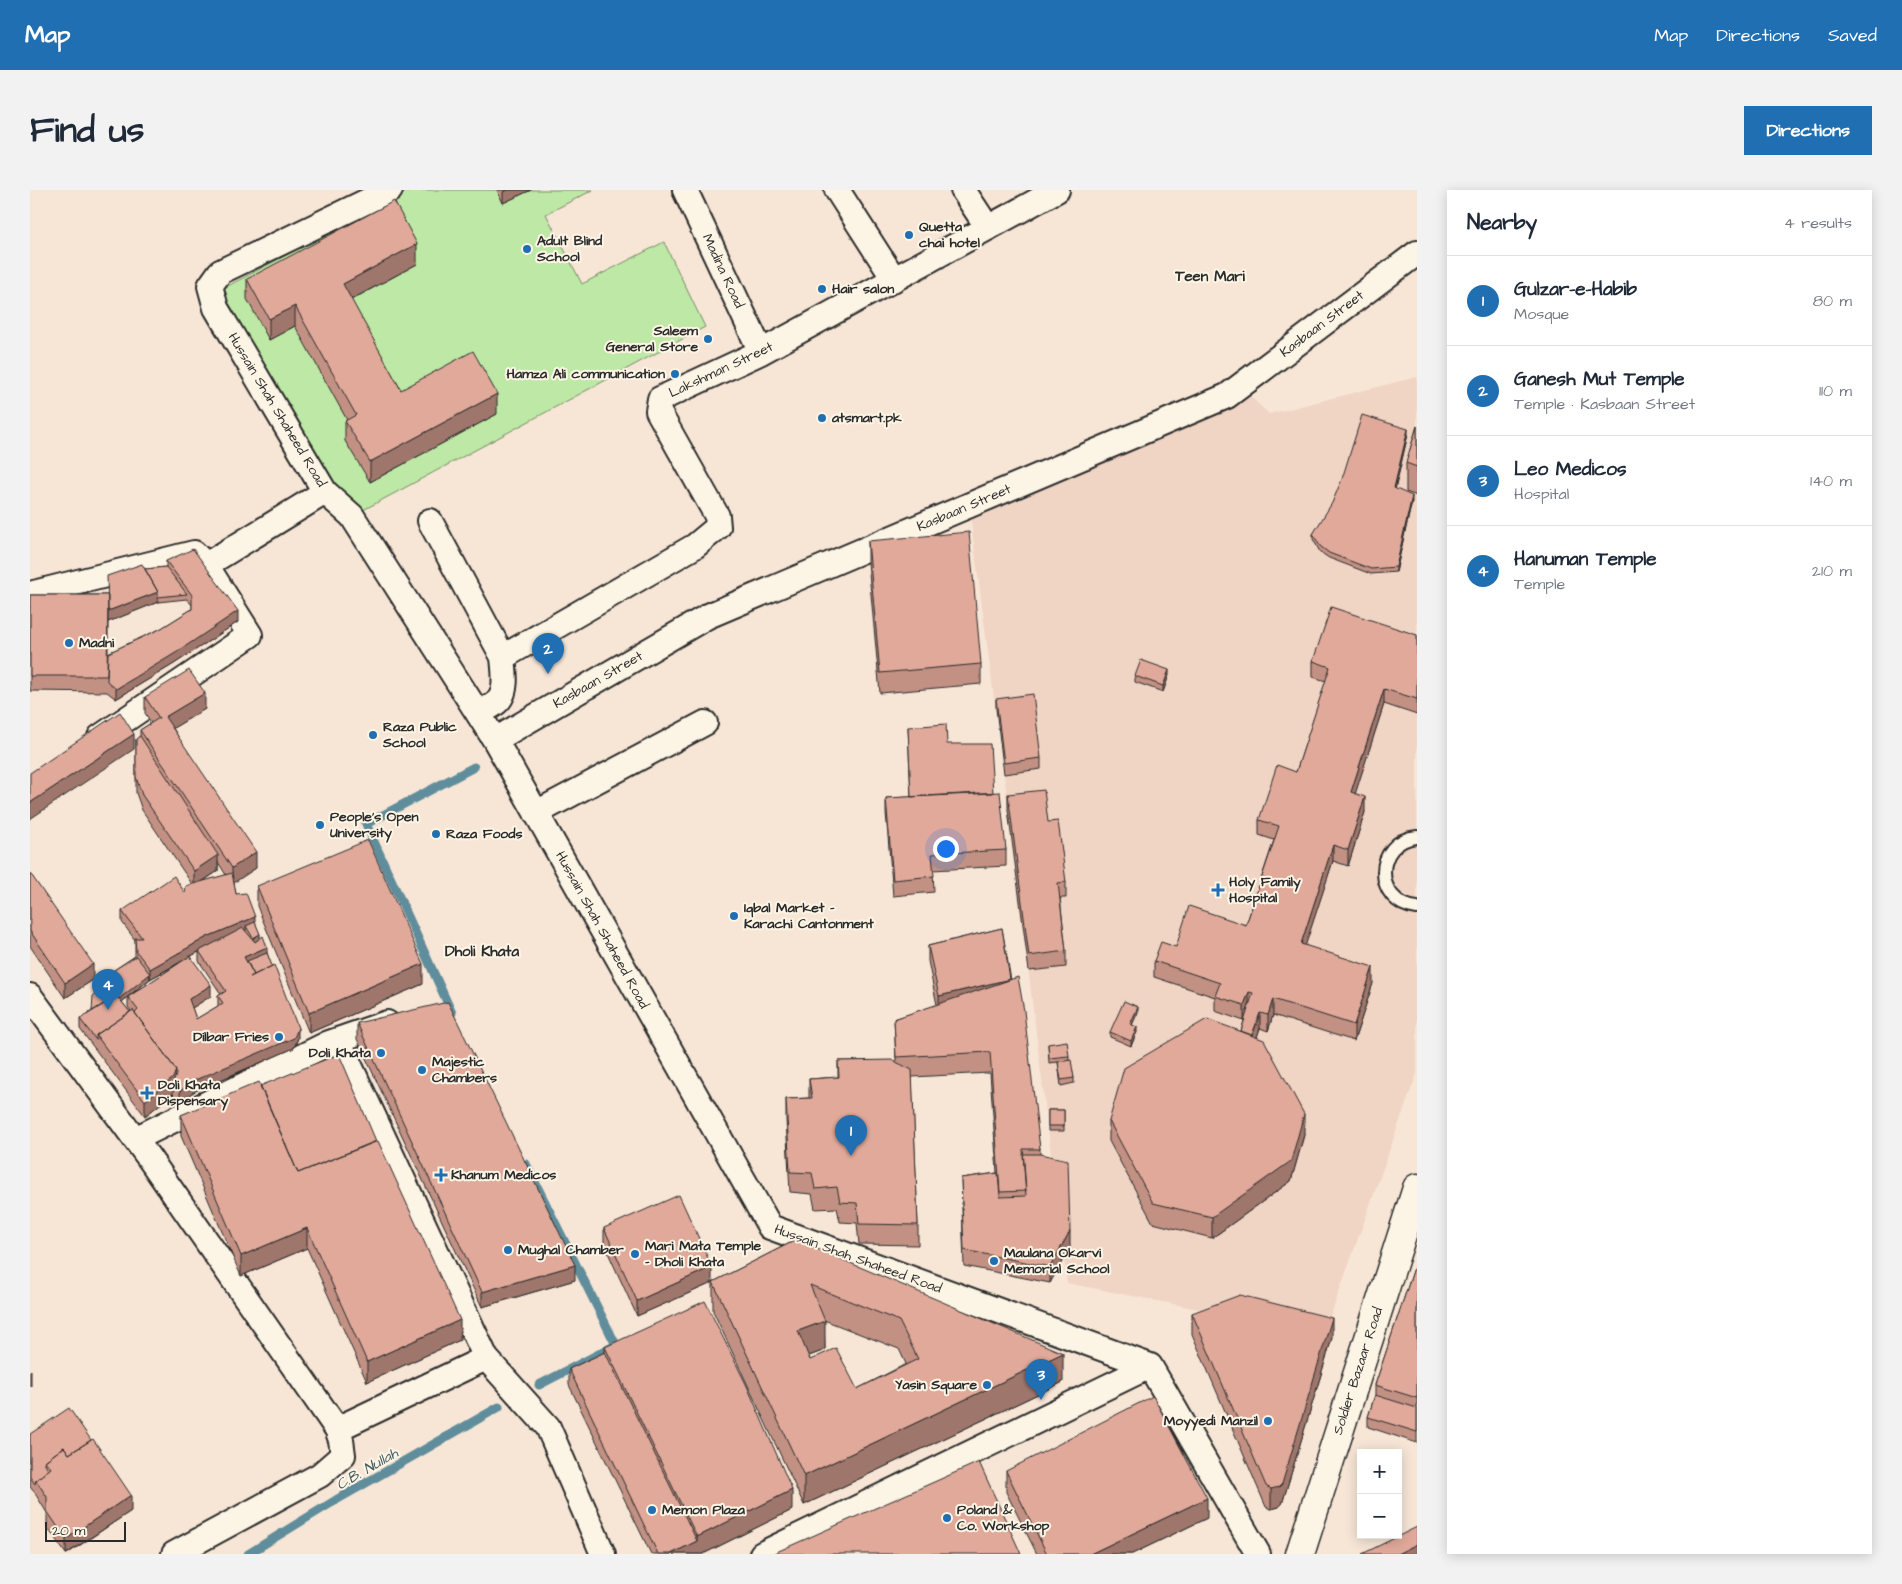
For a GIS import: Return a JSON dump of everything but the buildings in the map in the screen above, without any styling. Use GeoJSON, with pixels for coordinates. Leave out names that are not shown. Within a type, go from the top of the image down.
{"type":"FeatureCollection","features":[{"type":"Feature","properties":{"kind":"main road","name":"Soldier Bazaar Road"},"geometry":{"type":"LineString","coordinates":[[1300,1554],[1417,1188]]}},
{"type":"Feature","properties":{"kind":"street","name":"Hussain Shah Shaheed Road"},"geometry":{"type":"LineString","coordinates":[[390,190],[220,272],[210,286],[216,308],[325,492],[352,516],[495,740],[770,1227],[1150,1366]]}},
{"type":"Feature","properties":{"kind":"street","name":"Madina Road"},"geometry":{"type":"LineString","coordinates":[[685,190],[761,352]]}},
{"type":"Feature","properties":{"kind":"street"},"geometry":{"type":"LineString","coordinates":[[837,190],[894,279]]}},
{"type":"Feature","properties":{"kind":"street"},"geometry":{"type":"LineString","coordinates":[[963,190],[988,228]]}},
{"type":"Feature","properties":{"kind":"street","name":"Lakshman Street"},"geometry":{"type":"LineString","coordinates":[[502,657],[695,546],[718,527],[717,516],[658,411],[660,399],[761,352],[1057,190]]}},
{"type":"Feature","properties":{"kind":"street","name":"Kasbaan Street"},"geometry":{"type":"LineString","coordinates":[[495,740],[708,616],[1227,396],[1417,253]]}},
{"type":"Feature","properties":{"kind":"street"},"geometry":{"type":"LineString","coordinates":[[206,565],[325,492]]}},
{"type":"Feature","properties":{"kind":"street"},"geometry":{"type":"LineString","coordinates":[[430,521],[502,657],[505,675],[504,688],[499,700],[478,713]]}},
{"type":"Feature","properties":{"kind":"street"},"geometry":{"type":"LineString","coordinates":[[30,594],[194,552],[206,565],[250,634],[78,751]]}},
{"type":"Feature","properties":{"kind":"street"},"geometry":{"type":"LineString","coordinates":[[536,814],[705,723]]}},
{"type":"Feature","properties":{"kind":"street"},"geometry":{"type":"LineString","coordinates":[[30,996],[135,1139],[337,1429],[341,1440],[343,1455],[320,1475],[174,1554]]}},
{"type":"Feature","properties":{"kind":"street"},"geometry":{"type":"LineString","coordinates":[[135,1139],[338,1040],[404,1017]]}},
{"type":"Feature","properties":{"kind":"street"},"geometry":{"type":"LineString","coordinates":[[338,1040],[486,1358],[548,1427],[604,1554]]}},
{"type":"Feature","properties":{"kind":"street"},"geometry":{"type":"LineString","coordinates":[[337,1429],[486,1358]]}},
{"type":"Feature","properties":{"kind":"street"},"geometry":{"type":"LineString","coordinates":[[762,1554],[1150,1366],[1258,1554]]}},
{"type":"Feature","properties":{"kind":"lane"},"geometry":{"type":"LineString","coordinates":[[1417,838],[1399,842],[1390,851],[1384,862],[1383,874],[1386,886],[1393,897],[1403,904],[1417,908]]}},
{"type":"Feature","properties":{"kind":"shaded area","name":"Holy Family Hospital"},"geometry":{"type":"Polygon","coordinates":[[[1417,377],[1417,1073],[1324,1334],[1067,1283],[969,506],[1239,386],[1269,414],[1417,377]]]}},
{"type":"Feature","properties":{"kind":"green space"},"geometry":{"type":"Polygon","coordinates":[[[410,190],[593,190],[546,214],[582,284],[664,242],[705,327],[352,516],[231,316],[220,290],[410,190]]]}},
{"type":"Feature","properties":{"kind":"waterway"},"geometry":{"type":"LineString","coordinates":[[452,1013],[366,824],[474,767]]}},
{"type":"Feature","properties":{"kind":"waterway"},"geometry":{"type":"LineString","coordinates":[[526,1164],[616,1345],[539,1385]]}},
{"type":"Feature","properties":{"kind":"waterway","name":"C.B. Nullah"},"geometry":{"type":"LineString","coordinates":[[248,1554],[336,1500],[499,1407]]}},
{"type":"Feature","properties":{"kind":"place","name":"Quetta chai hotel"},"geometry":{"type":"Point","coordinates":[909,235]}},
{"type":"Feature","properties":{"kind":"place","name":"Adult Blind School"},"geometry":{"type":"Point","coordinates":[527,249]}},
{"type":"Feature","properties":{"kind":"place","name":"Hair salon"},"geometry":{"type":"Point","coordinates":[822,289]}},
{"type":"Feature","properties":{"kind":"place","name":"Saleem General Store"},"geometry":{"type":"Point","coordinates":[708,339]}},
{"type":"Feature","properties":{"kind":"place","name":"Hamza Ali communication"},"geometry":{"type":"Point","coordinates":[675,374]}},
{"type":"Feature","properties":{"kind":"place","name":"atsmart.pk"},"geometry":{"type":"Point","coordinates":[822,418]}},
{"type":"Feature","properties":{"kind":"place","name":"Madni"},"geometry":{"type":"Point","coordinates":[69,643]}},
{"type":"Feature","properties":{"kind":"place","name":"Ganesh Mut Temple"},"geometry":{"type":"Point","coordinates":[548,674]}},
{"type":"Feature","properties":{"kind":"place","name":"Raza Public School"},"geometry":{"type":"Point","coordinates":[373,735]}},
{"type":"Feature","properties":{"kind":"place","name":"People's Open University"},"geometry":{"type":"Point","coordinates":[320,825]}},
{"type":"Feature","properties":{"kind":"place","name":"Raza Foods"},"geometry":{"type":"Point","coordinates":[436,834]}},
{"type":"Feature","properties":{"kind":"place","name":"Holy Family Hospital"},"geometry":{"type":"Point","coordinates":[1218,890]}},
{"type":"Feature","properties":{"kind":"place","name":"Iqbal Market - Karachi Cantonment"},"geometry":{"type":"Point","coordinates":[734,916]}},
{"type":"Feature","properties":{"kind":"place","name":"Hanuman Temple"},"geometry":{"type":"Point","coordinates":[108,1010]}},
{"type":"Feature","properties":{"kind":"place","name":"Dilbar Fries"},"geometry":{"type":"Point","coordinates":[279,1037]}},
{"type":"Feature","properties":{"kind":"place","name":"Doli Khata"},"geometry":{"type":"Point","coordinates":[381,1053]}},
{"type":"Feature","properties":{"kind":"place","name":"Majestic Chambers"},"geometry":{"type":"Point","coordinates":[422,1070]}},
{"type":"Feature","properties":{"kind":"place","name":"Doli Khata Dispensary"},"geometry":{"type":"Point","coordinates":[147,1093]}},
{"type":"Feature","properties":{"kind":"place","name":"Gulzar-e-Habib"},"geometry":{"type":"Point","coordinates":[851,1156]}},
{"type":"Feature","properties":{"kind":"place","name":"Khanum Medicos"},"geometry":{"type":"Point","coordinates":[441,1175]}},
{"type":"Feature","properties":{"kind":"place","name":"Mughal Chamber"},"geometry":{"type":"Point","coordinates":[508,1250]}},
{"type":"Feature","properties":{"kind":"place","name":"Mari Mata Temple - Dholi Khata"},"geometry":{"type":"Point","coordinates":[635,1254]}},
{"type":"Feature","properties":{"kind":"place","name":"Maulana Okarvi Memorial School"},"geometry":{"type":"Point","coordinates":[994,1261]}},
{"type":"Feature","properties":{"kind":"place","name":"Yasin Square"},"geometry":{"type":"Point","coordinates":[987,1385]}},
{"type":"Feature","properties":{"kind":"place","name":"Leo Medicos"},"geometry":{"type":"Point","coordinates":[1041,1400]}},
{"type":"Feature","properties":{"kind":"place","name":"Moyyedi Manzil"},"geometry":{"type":"Point","coordinates":[1268,1421]}},
{"type":"Feature","properties":{"kind":"place","name":"Memon Plaza"},"geometry":{"type":"Point","coordinates":[652,1510]}},
{"type":"Feature","properties":{"kind":"place","name":"Poland & Co. Workshop"},"geometry":{"type":"Point","coordinates":[947,1518]}},
{"type":"Feature","properties":{"kind":"district","name":"Teen Mari"},"geometry":{"type":"Point","coordinates":[1210,276]}},
{"type":"Feature","properties":{"kind":"district","name":"Dholi Khata"},"geometry":{"type":"Point","coordinates":[482,951]}}]}
